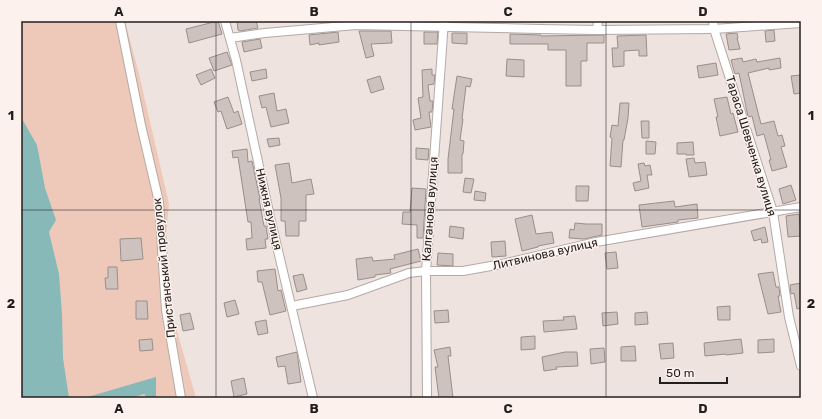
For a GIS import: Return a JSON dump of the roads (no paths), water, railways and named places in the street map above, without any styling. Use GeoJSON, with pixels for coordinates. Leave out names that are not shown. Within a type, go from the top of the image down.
{"type":"FeatureCollection","features":[{"type":"Feature","properties":{"kind":"street","name":"Пристанський провулок"},"geometry":{"type":"LineString","coordinates":[[120,21],[140,125],[159,202],[166,310],[181,398]]}},
{"type":"Feature","properties":{"kind":"street","name":"Нижня вулиця"},"geometry":{"type":"LineString","coordinates":[[225,21],[236,60],[270,217],[313,398]]}},
{"type":"Feature","properties":{"kind":"street"},"geometry":{"type":"LineString","coordinates":[[597,30],[598,21]]}},
{"type":"Feature","properties":{"kind":"street"},"geometry":{"type":"LineString","coordinates":[[230,38],[356,23],[444,24],[597,30],[800,23]]}},
{"type":"Feature","properties":{"kind":"street","name":"Калганова вулиця"},"geometry":{"type":"LineString","coordinates":[[427,398],[426,271],[444,24]]}},
{"type":"Feature","properties":{"kind":"street","name":"Тараса Шевченка вулиця"},"geometry":{"type":"LineString","coordinates":[[713,25],[773,212],[789,317],[801,366]]}},
{"type":"Feature","properties":{"kind":"street","name":"Литвинова вулиця"},"geometry":{"type":"LineString","coordinates":[[292,306],[348,295],[409,274],[426,271],[471,270],[596,242],[801,207]]}},
{"type":"Feature","properties":{"kind":"water"},"geometry":{"type":"Polygon","coordinates":[[[21,117],[37,145],[45,188],[56,220],[49,232],[59,274],[63,358],[69,398],[21,398],[21,117]]]}},
{"type":"Feature","properties":{"kind":"water"},"geometry":{"type":"Polygon","coordinates":[[[156,377],[156,398],[147,398],[144,394],[132,398],[84,398],[156,377]]]}}]}
